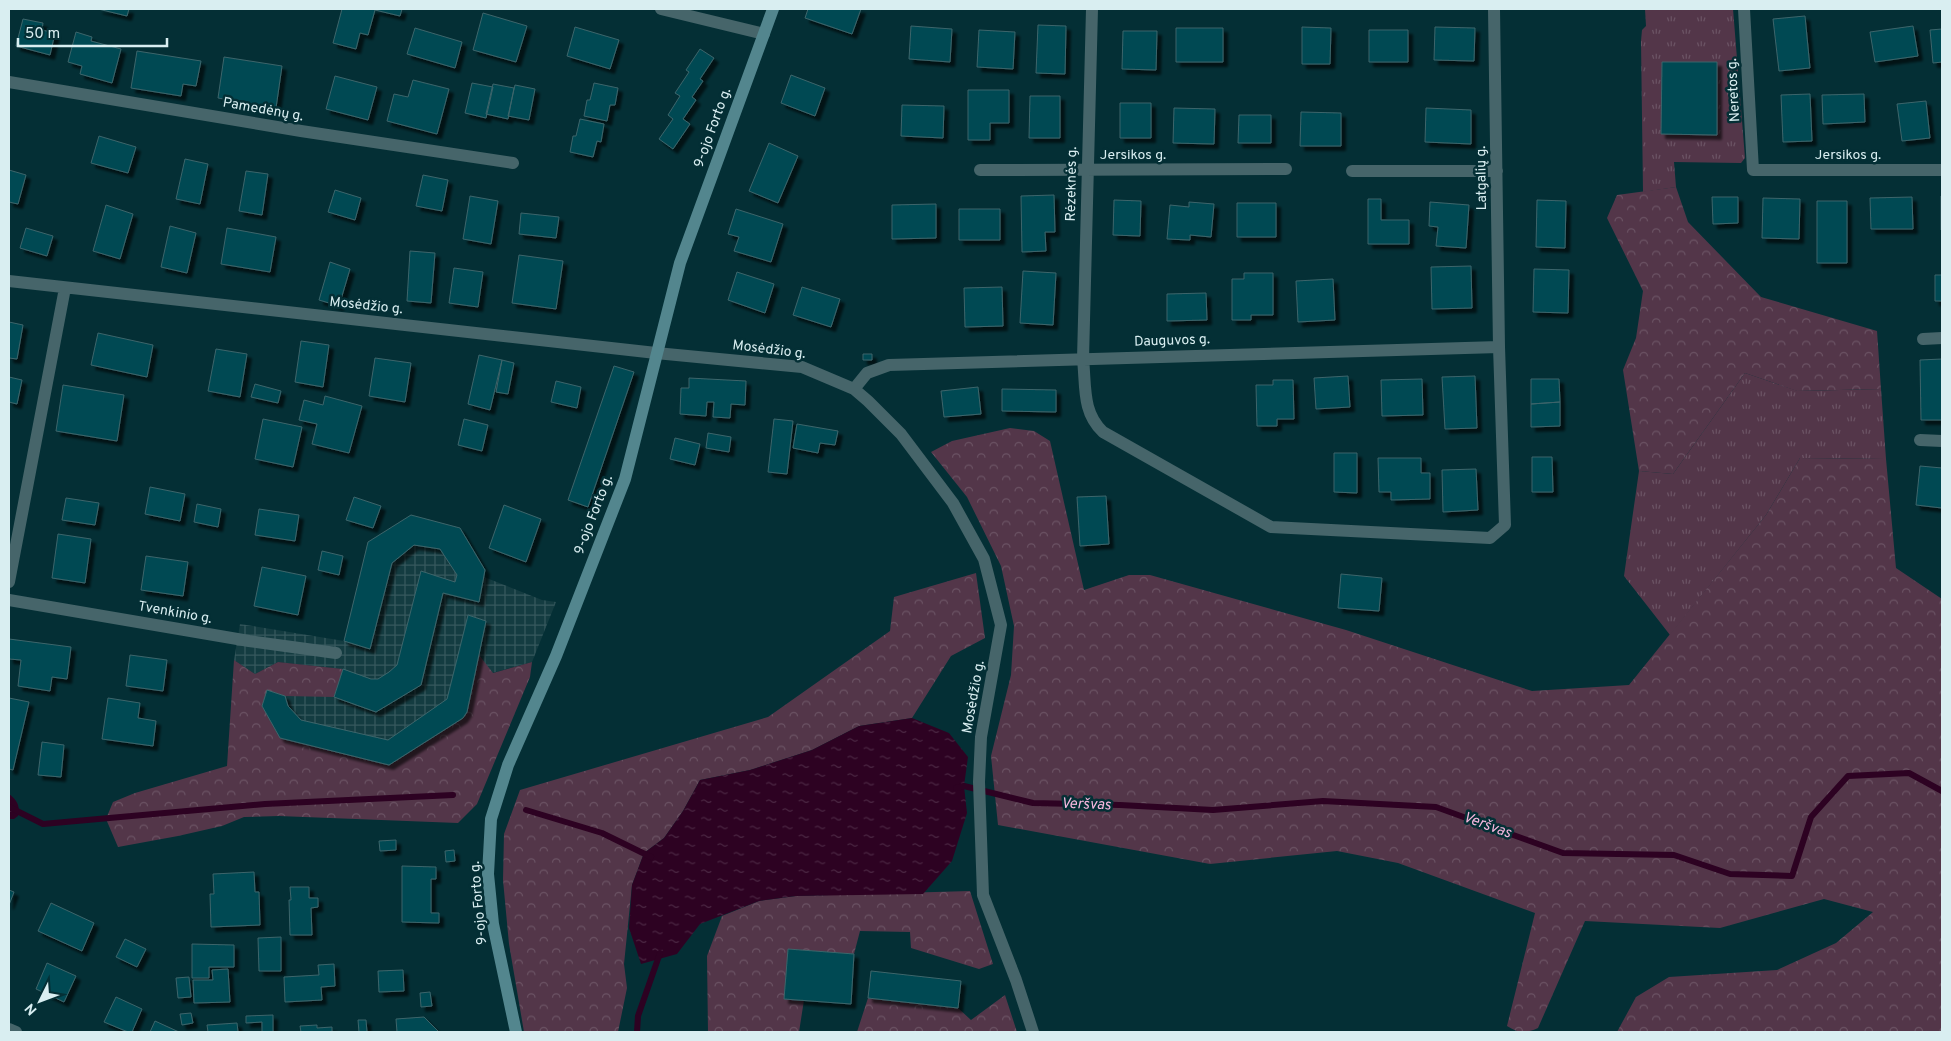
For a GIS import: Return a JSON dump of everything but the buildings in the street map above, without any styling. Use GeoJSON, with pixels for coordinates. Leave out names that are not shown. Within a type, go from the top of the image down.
{"type":"FeatureCollection","features":[{"type":"Feature","properties":{"kind":"street"},"geometry":{"type":"LineString","coordinates":[[661,9],[764,34]]}},
{"type":"Feature","properties":{"kind":"street","name":"9-ojo Forto g."},"geometry":{"type":"LineString","coordinates":[[516,1032],[493,924],[488,874],[491,819],[508,765],[556,656],[625,479],[680,264],[773,9]]}},
{"type":"Feature","properties":{"kind":"street","name":"Rėzeknės g."},"geometry":{"type":"LineString","coordinates":[[1092,9],[1083,359],[1088,411],[1093,423],[1103,432],[1271,528],[1490,538],[1504,525],[1499,347]]}},
{"type":"Feature","properties":{"kind":"street","name":"Latgalių g."},"geometry":{"type":"LineString","coordinates":[[1494,9],[1499,347]]}},
{"type":"Feature","properties":{"kind":"street","name":"Neretos g."},"geometry":{"type":"LineString","coordinates":[[1744,9],[1753,170]]}},
{"type":"Feature","properties":{"kind":"street","name":"Pamedėnų g."},"geometry":{"type":"LineString","coordinates":[[9,82],[301,131],[513,163]]}},
{"type":"Feature","properties":{"kind":"street","name":"Jersikos g."},"geometry":{"type":"LineString","coordinates":[[980,170],[1286,169]]}},
{"type":"Feature","properties":{"kind":"street","name":"Jersikos g."},"geometry":{"type":"LineString","coordinates":[[1753,170],[1942,170]]}},
{"type":"Feature","properties":{"kind":"street"},"geometry":{"type":"LineString","coordinates":[[1352,171],[1497,171]]}},
{"type":"Feature","properties":{"kind":"street","name":"Mosėdžio g."},"geometry":{"type":"LineString","coordinates":[[9,281],[656,353],[802,367],[854,389],[902,434],[953,503],[984,559],[1001,626],[981,737],[979,824],[983,895],[1016,980],[1033,1032]]}},
{"type":"Feature","properties":{"kind":"street"},"geometry":{"type":"LineString","coordinates":[[9,582],[65,288]]}},
{"type":"Feature","properties":{"kind":"street"},"geometry":{"type":"LineString","coordinates":[[1923,339],[1942,338]]}},
{"type":"Feature","properties":{"kind":"street","name":"Dauguvos g."},"geometry":{"type":"LineString","coordinates":[[854,389],[867,373],[889,365],[1499,347]]}},
{"type":"Feature","properties":{"kind":"street"},"geometry":{"type":"LineString","coordinates":[[1920,440],[1942,442]]}},
{"type":"Feature","properties":{"kind":"street","name":"Tvenkinio g."},"geometry":{"type":"LineString","coordinates":[[9,600],[336,653]]}},
{"type":"Feature","properties":{"kind":"street"},"geometry":{"type":"LineString","coordinates":[[9,1029],[16,1032]]}},
{"type":"Feature","properties":{"kind":"shaded area"},"geometry":{"type":"Polygon","coordinates":[[[460,528],[485,570],[484,577],[542,600],[556,602],[532,662],[492,673],[479,656],[467,712],[463,718],[389,765],[280,738],[262,706],[267,690],[334,697],[342,669],[278,662],[255,674],[234,660],[240,624],[344,641],[368,542],[460,528]]]}},
{"type":"Feature","properties":{"kind":"green space"},"geometry":{"type":"Polygon","coordinates":[[[1645,9],[1733,9],[1745,158],[1741,163],[1674,162],[1676,187],[1643,192],[1641,41],[1642,30],[1646,26],[1645,9]]]}},
{"type":"Feature","properties":{"kind":"green space"},"geometry":{"type":"Polygon","coordinates":[[[1676,187],[1688,222],[1761,297],[1877,331],[1881,389],[1797,391],[1745,373],[1673,474],[1639,471],[1623,370],[1636,338],[1643,291],[1607,218],[1617,195],[1676,187]]]}},
{"type":"Feature","properties":{"kind":"green space"},"geometry":{"type":"Polygon","coordinates":[[[1745,373],[1798,391],[1881,389],[1886,459],[1800,458],[1766,515],[1670,635],[1624,576],[1639,471],[1673,474],[1745,373]]]}},
{"type":"Feature","properties":{"kind":"green space"},"geometry":{"type":"Polygon","coordinates":[[[1010,428],[1034,431],[1050,441],[1084,590],[1129,575],[1150,575],[1346,630],[1532,691],[1629,685],[1766,515],[1800,458],[1886,459],[1896,568],[1942,599],[1942,1032],[1617,1032],[1636,997],[1669,977],[1777,970],[1836,943],[1873,912],[1824,899],[1720,928],[1585,921],[1538,1028],[1522,1032],[1507,1026],[1535,913],[1398,863],[1337,851],[1210,864],[998,825],[991,756],[1011,675],[1014,626],[1001,566],[967,497],[931,452],[952,441],[1010,428]]]}},
{"type":"Feature","properties":{"kind":"green space"},"geometry":{"type":"Polygon","coordinates":[[[976,573],[985,638],[951,656],[912,718],[859,726],[812,750],[750,770],[700,780],[683,811],[664,838],[644,853],[632,885],[624,964],[627,988],[618,1032],[524,1032],[509,944],[503,880],[504,834],[520,790],[768,717],[890,631],[894,597],[976,573]]]}},
{"type":"Feature","properties":{"kind":"green space"},"geometry":{"type":"Polygon","coordinates":[[[479,655],[493,673],[532,662],[530,677],[477,804],[458,823],[279,816],[244,817],[222,826],[118,847],[106,819],[113,802],[135,793],[227,766],[234,660],[255,674],[278,662],[343,669],[334,697],[285,696],[267,691],[262,706],[281,738],[389,765],[463,718],[467,712],[479,655]]]}},
{"type":"Feature","properties":{"kind":"green space"},"geometry":{"type":"Polygon","coordinates":[[[970,891],[993,964],[979,969],[911,948],[910,932],[860,931],[854,954],[788,949],[784,999],[804,1000],[799,1032],[708,1032],[707,956],[722,916],[759,901],[796,896],[970,891]]]}},
{"type":"Feature","properties":{"kind":"green space"},"geometry":{"type":"Polygon","coordinates":[[[1005,995],[1017,1032],[857,1032],[868,998],[958,1008],[971,1020],[1005,995]]]}},
{"type":"Feature","properties":{"kind":"water"},"geometry":{"type":"Polygon","coordinates":[[[912,718],[949,733],[968,757],[964,786],[967,813],[952,861],[923,894],[796,896],[759,901],[700,924],[677,954],[641,964],[629,928],[632,885],[644,853],[664,838],[683,811],[700,780],[750,770],[812,750],[859,726],[912,718]]]}},
{"type":"Feature","properties":{"kind":"water"},"geometry":{"type":"Polygon","coordinates":[[[9,794],[18,806],[18,816],[14,819],[9,819],[9,794]]]}},
{"type":"Feature","properties":{"kind":"waterway","name":"Veršvas"},"geometry":{"type":"LineString","coordinates":[[956,788],[964,786],[1033,803],[1213,810],[1323,801],[1436,807],[1563,853],[1674,855],[1730,874],[1792,876],[1811,817],[1848,776],[1909,773],[1942,791]]}},
{"type":"Feature","properties":{"kind":"waterway"},"geometry":{"type":"LineString","coordinates":[[9,807],[43,824],[265,804],[453,795]]}},
{"type":"Feature","properties":{"kind":"waterway"},"geometry":{"type":"LineString","coordinates":[[526,810],[602,833],[651,857]]}},
{"type":"Feature","properties":{"kind":"waterway"},"geometry":{"type":"LineString","coordinates":[[637,1032],[638,1016],[660,953]]}}]}
